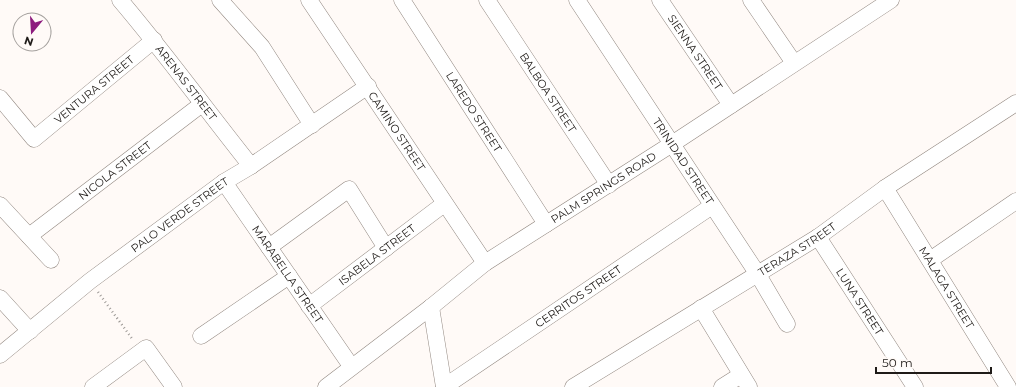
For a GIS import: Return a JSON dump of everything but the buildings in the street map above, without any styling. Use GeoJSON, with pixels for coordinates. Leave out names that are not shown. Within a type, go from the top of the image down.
{"type":"FeatureCollection","features":[{"type":"Feature","properties":{"kind":"street","name":"ARENAS STREET"},"geometry":{"type":"LineString","coordinates":[[120,0],[154,40],[251,166]]}},
{"type":"Feature","properties":{"kind":"street"},"geometry":{"type":"LineString","coordinates":[[220,0],[262,47],[312,124]]}},
{"type":"Feature","properties":{"kind":"street","name":"LAREDO STREET"},"geometry":{"type":"LineString","coordinates":[[402,0],[546,224]]}},
{"type":"Feature","properties":{"kind":"street","name":"BALBOA STREET"},"geometry":{"type":"LineString","coordinates":[[487,0],[609,185]]}},
{"type":"Feature","properties":{"kind":"street","name":"TRINIDAD STREET"},"geometry":{"type":"LineString","coordinates":[[576,0],[757,273],[787,324]]}},
{"type":"Feature","properties":{"kind":"street","name":"SIENNA STREET"},"geometry":{"type":"LineString","coordinates":[[660,0],[731,105]]}},
{"type":"Feature","properties":{"kind":"street"},"geometry":{"type":"LineString","coordinates":[[751,0],[794,64]]}},
{"type":"Feature","properties":{"kind":"street","name":"PALM SPRINGS ROAD"},"geometry":{"type":"LineString","coordinates":[[326,387],[351,366],[431,307],[485,263],[609,185],[891,0]]}},
{"type":"Feature","properties":{"kind":"street","name":"CAMINO STREET"},"geometry":{"type":"LineString","coordinates":[[311,1],[444,204],[485,263]]}},
{"type":"Feature","properties":{"kind":"street","name":"VENTURA STREET"},"geometry":{"type":"LineString","coordinates":[[0,98],[34,139],[154,40]]}},
{"type":"Feature","properties":{"kind":"street","name":"PALO VERDE STREET"},"geometry":{"type":"LineString","coordinates":[[0,355],[90,281],[224,182],[251,166],[368,86]]}},
{"type":"Feature","properties":{"kind":"street","name":"TERAZA STREET"},"geometry":{"type":"LineString","coordinates":[[573,387],[818,237],[885,188],[1016,103]]}},
{"type":"Feature","properties":{"kind":"street","name":"NICOLA STREET"},"geometry":{"type":"LineString","coordinates":[[29,236],[202,104]]}},
{"type":"Feature","properties":{"kind":"street","name":"MARABELLA STREET"},"geometry":{"type":"LineString","coordinates":[[224,182],[351,366]]}},
{"type":"Feature","properties":{"kind":"street","name":"MALAGA STREET"},"geometry":{"type":"LineString","coordinates":[[885,188],[1008,387]]}},
{"type":"Feature","properties":{"kind":"street"},"geometry":{"type":"LineString","coordinates":[[269,247],[349,189],[386,248]]}},
{"type":"Feature","properties":{"kind":"street"},"geometry":{"type":"LineString","coordinates":[[930,260],[1016,201]]}},
{"type":"Feature","properties":{"kind":"street","name":"ISABELA STREET"},"geometry":{"type":"LineString","coordinates":[[309,306],[444,204]]}},
{"type":"Feature","properties":{"kind":"street"},"geometry":{"type":"LineString","coordinates":[[0,205],[51,260]]}},
{"type":"Feature","properties":{"kind":"street","name":"CERRITOS STREET"},"geometry":{"type":"LineString","coordinates":[[444,387],[712,206]]}},
{"type":"Feature","properties":{"kind":"street","name":"LUNA STREET"},"geometry":{"type":"LineString","coordinates":[[818,237],[915,387]]}},
{"type":"Feature","properties":{"kind":"street"},"geometry":{"type":"LineString","coordinates":[[201,336],[289,276]]}},
{"type":"Feature","properties":{"kind":"street"},"geometry":{"type":"LineString","coordinates":[[0,298],[30,330]]}},
{"type":"Feature","properties":{"kind":"street"},"geometry":{"type":"LineString","coordinates":[[431,307],[444,387]]}},
{"type":"Feature","properties":{"kind":"street"},"geometry":{"type":"LineString","coordinates":[[701,308],[745,381],[722,387]]}},
{"type":"Feature","properties":{"kind":"street"},"geometry":{"type":"LineString","coordinates":[[93,387],[144,350],[174,387]]}},
{"type":"Feature","properties":{"kind":"path"},"geometry":{"type":"LineString","coordinates":[[90,281],[144,350]]}}]}
